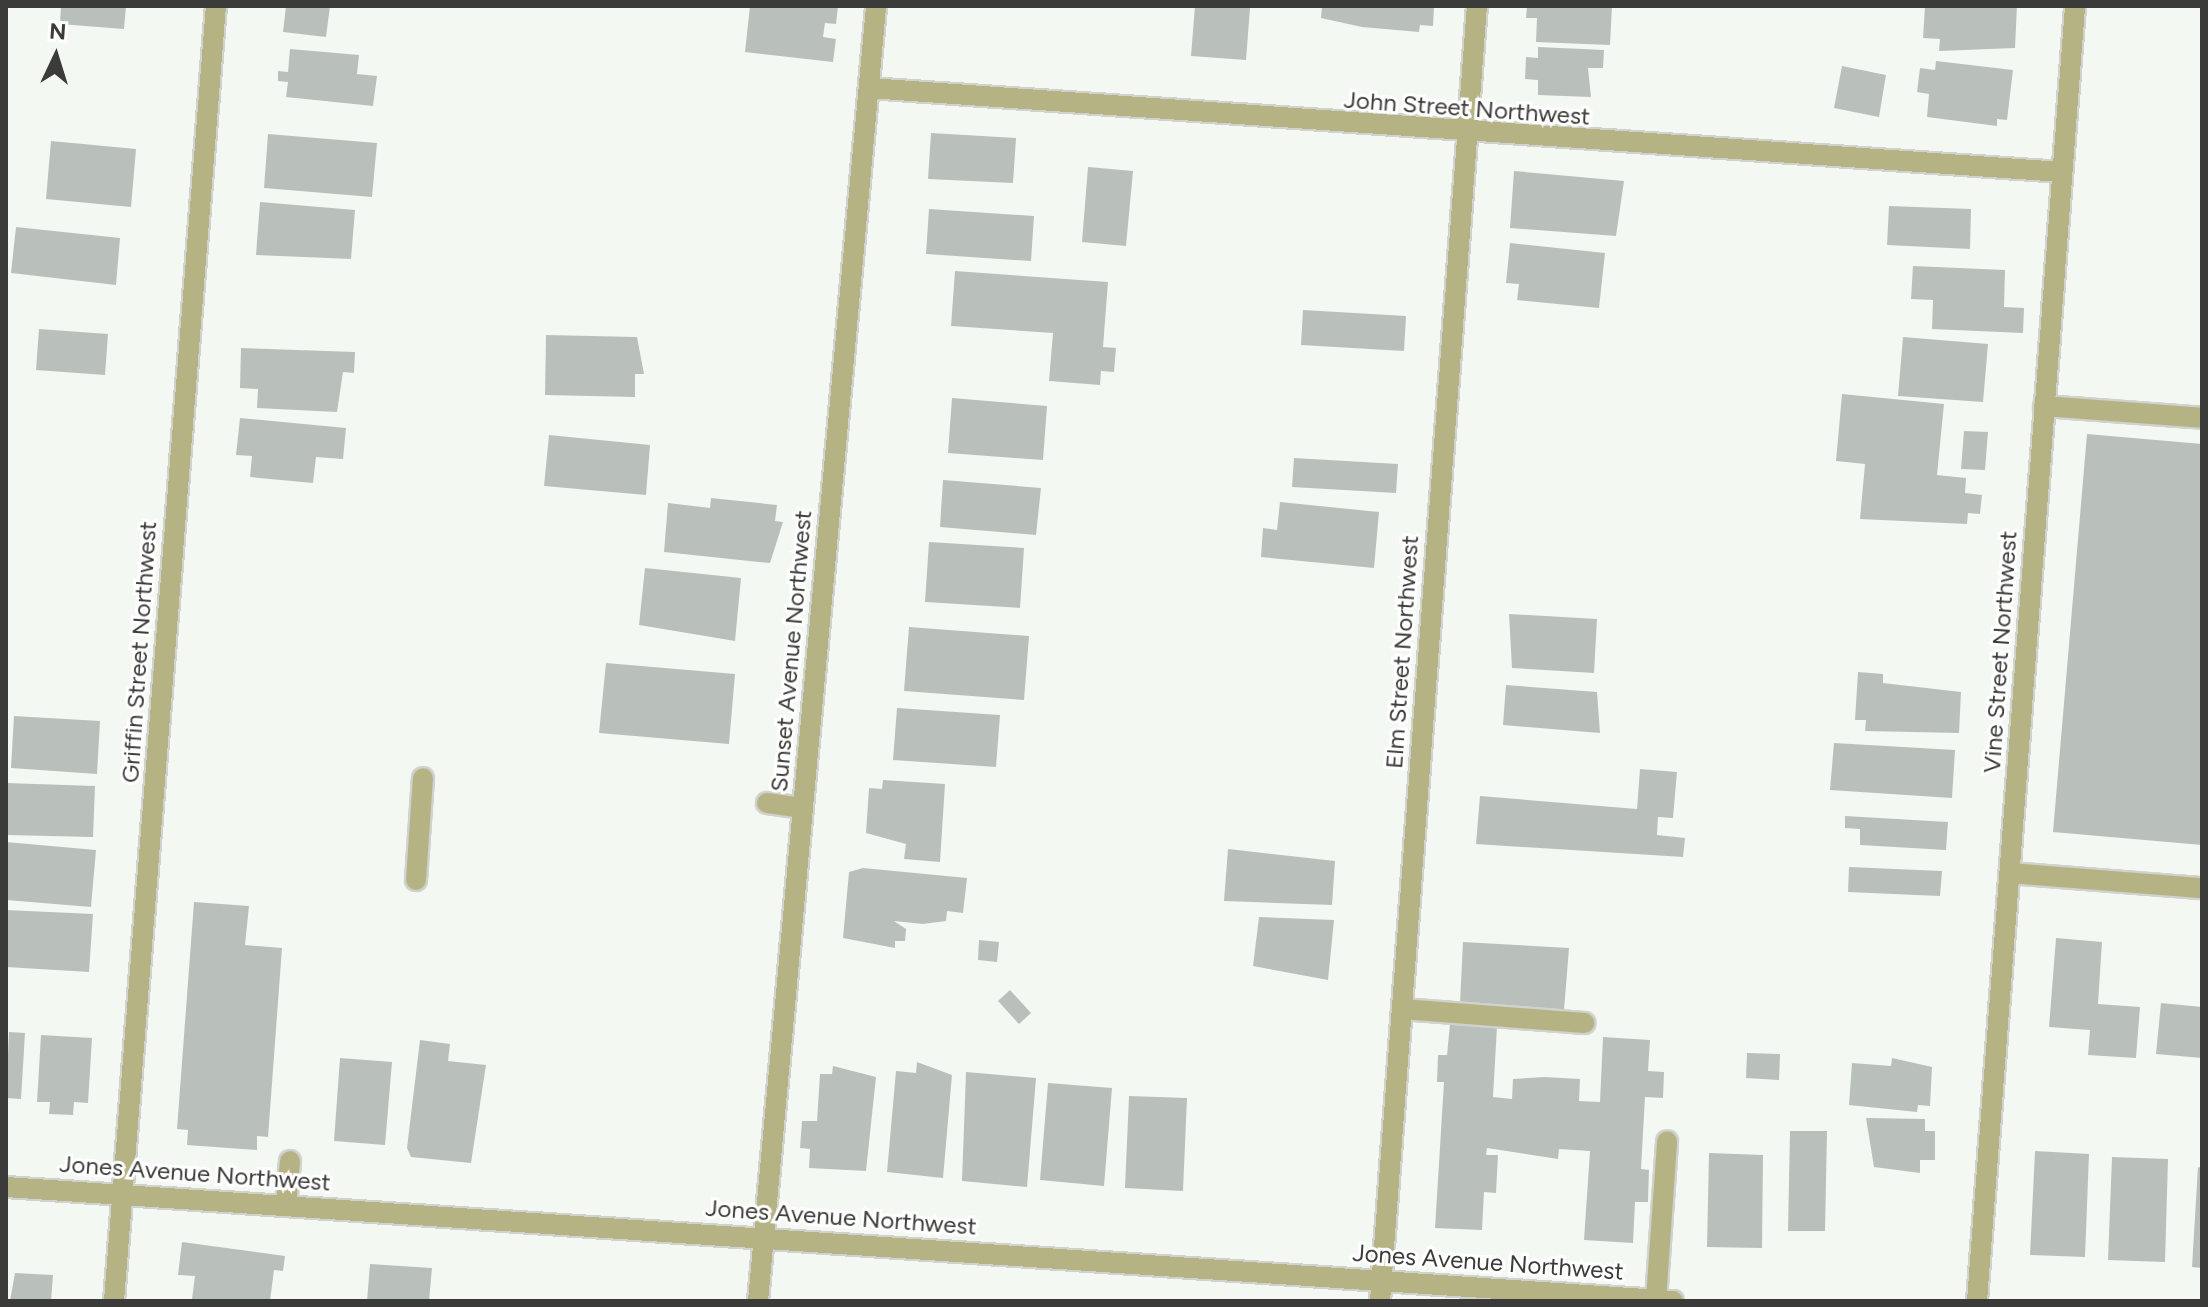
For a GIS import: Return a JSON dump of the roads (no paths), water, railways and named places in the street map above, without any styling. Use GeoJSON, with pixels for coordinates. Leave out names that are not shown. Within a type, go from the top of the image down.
{"type":"FeatureCollection","features":[{"type":"Feature","properties":{"kind":"street","name":"Griffin Street Northwest"},"geometry":{"type":"LineString","coordinates":[[114,1301],[216,6]]}},
{"type":"Feature","properties":{"kind":"street","name":"Sunset Avenue Northwest"},"geometry":{"type":"LineString","coordinates":[[758,1301],[876,6]]}},
{"type":"Feature","properties":{"kind":"street","name":"Elm Street Northwest"},"geometry":{"type":"LineString","coordinates":[[1381,1291],[1477,6]]}},
{"type":"Feature","properties":{"kind":"street","name":"Vine Street Northwest"},"geometry":{"type":"LineString","coordinates":[[1977,1301],[2075,6]]}},
{"type":"Feature","properties":{"kind":"street","name":"John Street Northwest"},"geometry":{"type":"LineString","coordinates":[[869,88],[1467,135],[2062,172]]}},
{"type":"Feature","properties":{"kind":"street"},"geometry":{"type":"LineString","coordinates":[[2044,406],[2202,418]]}},
{"type":"Feature","properties":{"kind":"street"},"geometry":{"type":"LineString","coordinates":[[416,880],[423,778]]}},
{"type":"Feature","properties":{"kind":"street"},"geometry":{"type":"LineString","coordinates":[[767,803],[802,808]]}},
{"type":"Feature","properties":{"kind":"street"},"geometry":{"type":"LineString","coordinates":[[2010,873],[2202,888]]}},
{"type":"Feature","properties":{"kind":"street"},"geometry":{"type":"LineString","coordinates":[[1402,1009],[1584,1023]]}},
{"type":"Feature","properties":{"kind":"street"},"geometry":{"type":"LineString","coordinates":[[1656,1300],[1667,1141]]}},
{"type":"Feature","properties":{"kind":"street"},"geometry":{"type":"LineString","coordinates":[[286,1206],[290,1161]]}},
{"type":"Feature","properties":{"kind":"street","name":"Jones Avenue Northwest"},"geometry":{"type":"LineString","coordinates":[[6,1187],[762,1238],[1381,1291],[1673,1301]]}}]}
